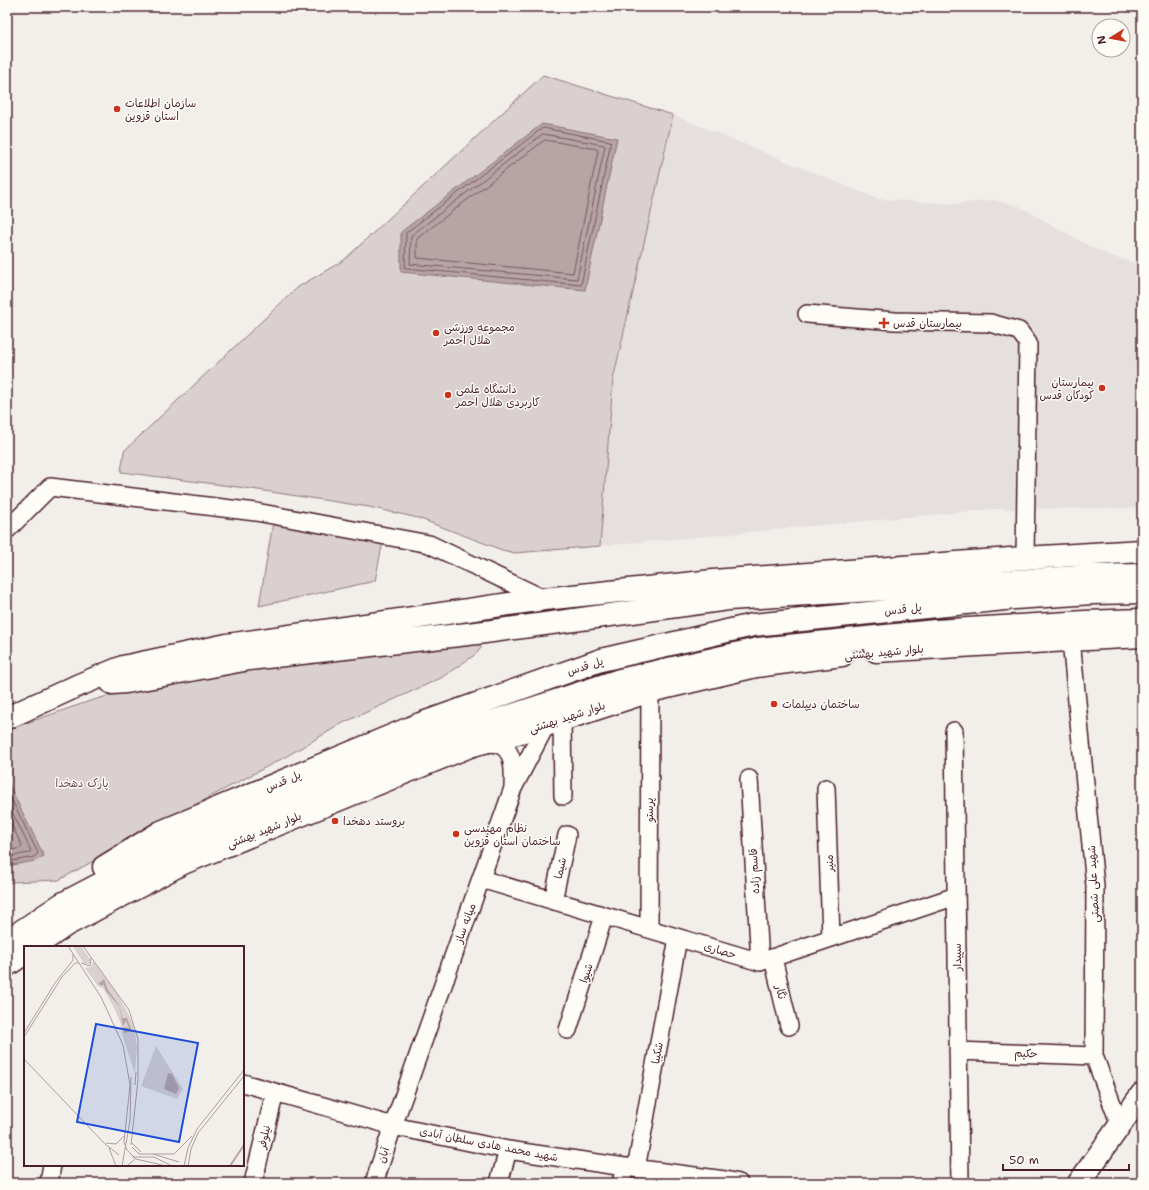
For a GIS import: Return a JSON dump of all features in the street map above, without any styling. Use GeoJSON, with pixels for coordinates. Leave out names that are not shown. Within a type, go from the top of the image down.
{"type":"FeatureCollection","features":[{"type":"Feature","properties":{"kind":"main road"},"geometry":{"type":"LineString","coordinates":[[7,718],[79,684],[122,667],[227,644],[544,599],[713,581],[1024,558],[1142,552]]}},
{"type":"Feature","properties":{"kind":"main road","name":"پل قدس"},"geometry":{"type":"LineString","coordinates":[[77,896],[86,879],[161,832],[420,724],[601,660],[753,625],[1013,589],[1093,576],[1142,575]]}},
{"type":"Feature","properties":{"kind":"main road","name":"پل قدس"},"geometry":{"type":"LineString","coordinates":[[79,684],[126,682],[249,659],[485,632],[728,599],[1013,589],[1093,593],[1142,592]]}},
{"type":"Feature","properties":{"kind":"main road","name":"پل قدس"},"geometry":{"type":"LineString","coordinates":[[7,942],[62,904],[177,844],[424,744],[620,680],[758,649],[935,631],[1142,620]]}},
{"type":"Feature","properties":{"kind":"main road","name":"بلوار شهید بهشتی"},"geometry":{"type":"LineString","coordinates":[[35,946],[66,925],[183,863],[470,746],[650,691],[756,666],[859,653],[1142,636]]}},
{"type":"Feature","properties":{"kind":"main road"},"geometry":{"type":"LineString","coordinates":[[7,965],[24,954]]}},
{"type":"Feature","properties":{"kind":"main road"},"geometry":{"type":"LineString","coordinates":[[1079,1183],[1142,1094]]}},
{"type":"Feature","properties":{"kind":"street"},"geometry":{"type":"LineString","coordinates":[[807,314],[895,321],[990,323],[1019,331],[1028,343],[1024,558]]}},
{"type":"Feature","properties":{"kind":"street"},"geometry":{"type":"LineString","coordinates":[[7,530],[50,487],[248,512],[429,544],[544,599]]}},
{"type":"Feature","properties":{"kind":"street","name":"شهید علی شصتی"},"geometry":{"type":"LineString","coordinates":[[1071,640],[1095,886],[1094,1056],[1120,1125]]}},
{"type":"Feature","properties":{"kind":"street","name":"پرستو"},"geometry":{"type":"LineString","coordinates":[[649,929],[650,691]]}},
{"type":"Feature","properties":{"kind":"street"},"geometry":{"type":"LineString","coordinates":[[554,721],[563,796]]}},
{"type":"Feature","properties":{"kind":"street","name":"میانه ساز"},"geometry":{"type":"LineString","coordinates":[[393,1126],[513,788],[554,721]]}},
{"type":"Feature","properties":{"kind":"street","name":"سپیدار"},"geometry":{"type":"LineString","coordinates":[[954,731],[960,1183]]}},
{"type":"Feature","properties":{"kind":"street"},"geometry":{"type":"LineString","coordinates":[[470,746],[499,743],[506,748],[514,771],[513,788]]}},
{"type":"Feature","properties":{"kind":"street","name":"قاسم زاده"},"geometry":{"type":"LineString","coordinates":[[749,779],[766,960]]}},
{"type":"Feature","properties":{"kind":"street","name":"منیر"},"geometry":{"type":"LineString","coordinates":[[826,788],[831,938]]}},
{"type":"Feature","properties":{"kind":"street","name":"شیما"},"geometry":{"type":"LineString","coordinates":[[553,901],[567,835]]}},
{"type":"Feature","properties":{"kind":"street","name":"حصاری"},"geometry":{"type":"LineString","coordinates":[[481,879],[678,938],[766,960]]}},
{"type":"Feature","properties":{"kind":"street"},"geometry":{"type":"LineString","coordinates":[[766,960],[956,896]]}},
{"type":"Feature","properties":{"kind":"street","name":"شیوا"},"geometry":{"type":"LineString","coordinates":[[568,1030],[604,916]]}},
{"type":"Feature","properties":{"kind":"street","name":"شکیبا"},"geometry":{"type":"LineString","coordinates":[[627,1173],[678,938]]}},
{"type":"Feature","properties":{"kind":"street","name":"نگار"},"geometry":{"type":"LineString","coordinates":[[766,960],[789,1026]]}},
{"type":"Feature","properties":{"kind":"street","name":"حکیم"},"geometry":{"type":"LineString","coordinates":[[958,1051],[1094,1056]]}},
{"type":"Feature","properties":{"kind":"street","name":"شهید محمد هادی سلطان آبادی"},"geometry":{"type":"LineString","coordinates":[[244,1083],[393,1126],[508,1150],[627,1173],[725,1180],[739,1183]]}},
{"type":"Feature","properties":{"kind":"street","name":"نیلوفر"},"geometry":{"type":"LineString","coordinates":[[253,1183],[275,1092]]}},
{"type":"Feature","properties":{"kind":"street","name":"آبان"},"geometry":{"type":"LineString","coordinates":[[374,1183],[393,1126]]}},
{"type":"Feature","properties":{"kind":"street"},"geometry":{"type":"LineString","coordinates":[[499,1183],[508,1150]]}},
{"type":"Feature","properties":{"kind":"street"},"geometry":{"type":"LineString","coordinates":[[48,1183],[52,1166]]}},
{"type":"Feature","properties":{"kind":"shaded area","name":"بیمارستان قدس"},"geometry":{"type":"Polygon","coordinates":[[[673,115],[878,199],[954,204],[993,200],[1019,206],[1089,246],[1111,256],[1142,265],[1142,508],[994,509],[600,546],[613,380],[673,115]]]}},
{"type":"Feature","properties":{"kind":"green space","name":"مجموعه ورزشی هلال احمر"},"geometry":{"type":"Polygon","coordinates":[[[543,75],[673,115],[613,380],[600,546],[515,553],[502,550],[418,518],[369,507],[238,487],[121,472],[124,451],[298,287],[344,260],[543,75]]]}},
{"type":"Feature","properties":{"kind":"green space"},"geometry":{"type":"Polygon","coordinates":[[[274,516],[384,536],[375,581],[259,606],[274,516]]]}},
{"type":"Feature","properties":{"kind":"green space","name":"پارک دهخدا"},"geometry":{"type":"Polygon","coordinates":[[[481,643],[481,648],[476,654],[441,678],[343,723],[287,756],[59,880],[11,882],[7,884],[7,731],[90,701],[178,676],[481,643]]]}},
{"type":"Feature","properties":{"kind":"water"},"geometry":{"type":"Polygon","coordinates":[[[542,124],[617,138],[585,290],[401,272],[401,232],[542,124]]]}},
{"type":"Feature","properties":{"kind":"water"},"geometry":{"type":"Polygon","coordinates":[[[7,781],[44,856],[35,861],[7,866],[7,781]]]}},
{"type":"Feature","properties":{"kind":"place","name":"سازمان اطلاعات استان قزوین"},"geometry":{"type":"Point","coordinates":[117,109]}},
{"type":"Feature","properties":{"kind":"place","name":"بیمارستان قدس"},"geometry":{"type":"Point","coordinates":[884,323]}},
{"type":"Feature","properties":{"kind":"place","name":"مجموعه ورزشی هلال احمر"},"geometry":{"type":"Point","coordinates":[436,333]}},
{"type":"Feature","properties":{"kind":"place","name":"بیمارستان کودکان قدس"},"geometry":{"type":"Point","coordinates":[1102,388]}},
{"type":"Feature","properties":{"kind":"place","name":"دانشگاه علمی کاربردی هلال احمر"},"geometry":{"type":"Point","coordinates":[448,395]}},
{"type":"Feature","properties":{"kind":"place","name":"ساختمان دیپلمات"},"geometry":{"type":"Point","coordinates":[774,704]}},
{"type":"Feature","properties":{"kind":"place","name":"بروستد دهخدا"},"geometry":{"type":"Point","coordinates":[335,821]}},
{"type":"Feature","properties":{"kind":"place","name":"نظام مهندسی ساختمان استان قزوین"},"geometry":{"type":"Point","coordinates":[456,834]}}]}
